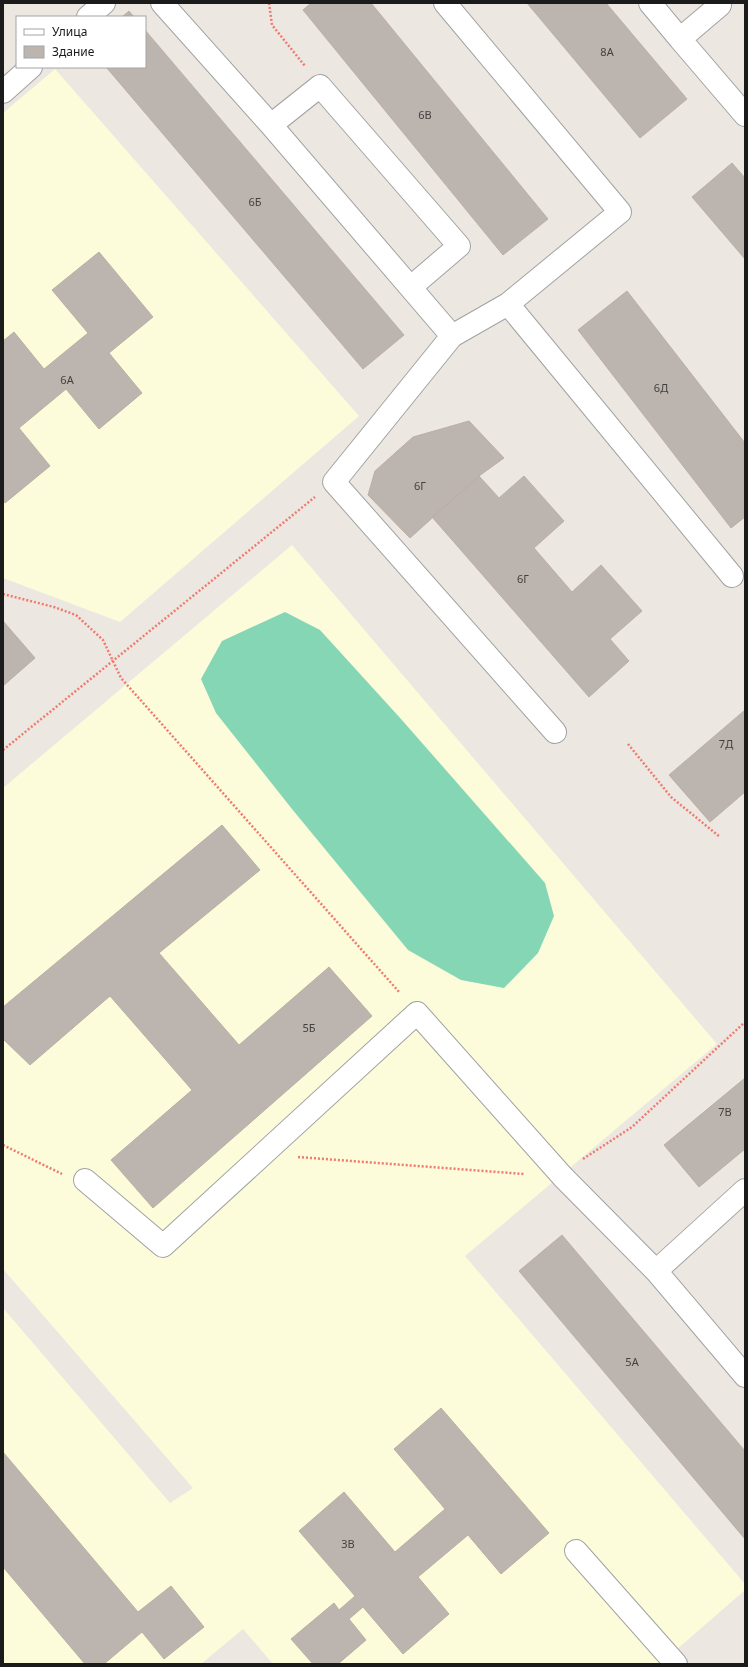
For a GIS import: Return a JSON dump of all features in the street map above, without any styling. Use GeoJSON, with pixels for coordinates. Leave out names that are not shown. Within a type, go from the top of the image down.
{"type":"FeatureCollection","features":[{"type":"Feature","properties":{"kind":"lane"},"geometry":{"type":"LineString","coordinates":[[89,16],[104,3]]}},
{"type":"Feature","properties":{"kind":"lane"},"geometry":{"type":"LineString","coordinates":[[162,3],[271,125],[452,336]]}},
{"type":"Feature","properties":{"kind":"lane"},"geometry":{"type":"LineString","coordinates":[[444,3],[620,212],[508,304],[452,336],[334,482],[555,732]]}},
{"type":"Feature","properties":{"kind":"lane"},"geometry":{"type":"LineString","coordinates":[[650,3],[745,115]]}},
{"type":"Feature","properties":{"kind":"lane"},"geometry":{"type":"LineString","coordinates":[[680,38],[720,5],[719,3]]}},
{"type":"Feature","properties":{"kind":"lane"},"geometry":{"type":"LineString","coordinates":[[3,92],[30,68]]}},
{"type":"Feature","properties":{"kind":"lane"},"geometry":{"type":"LineString","coordinates":[[271,125],[320,86],[459,246],[411,287]]}},
{"type":"Feature","properties":{"kind":"lane"},"geometry":{"type":"LineString","coordinates":[[508,304],[732,576]]}},
{"type":"Feature","properties":{"kind":"lane"},"geometry":{"type":"LineString","coordinates":[[85,1180],[163,1246],[417,1013],[562,1177],[656,1271],[745,1376]]}},
{"type":"Feature","properties":{"kind":"lane"},"geometry":{"type":"LineString","coordinates":[[656,1271],[745,1190]]}},
{"type":"Feature","properties":{"kind":"lane"},"geometry":{"type":"LineString","coordinates":[[576,1551],[676,1664]]}},
{"type":"Feature","properties":{"kind":"path"},"geometry":{"type":"LineString","coordinates":[[269,3],[272,25],[320,86]]}},
{"type":"Feature","properties":{"kind":"path"},"geometry":{"type":"LineString","coordinates":[[3,750],[334,482]]}},
{"type":"Feature","properties":{"kind":"path"},"geometry":{"type":"LineString","coordinates":[[3,594],[54,607],[76,615],[102,640],[121,678],[417,1013]]}},
{"type":"Feature","properties":{"kind":"path"},"geometry":{"type":"LineString","coordinates":[[628,744],[671,797],[720,837]]}},
{"type":"Feature","properties":{"kind":"path"},"geometry":{"type":"LineString","coordinates":[[265,1154],[562,1177],[584,1159],[632,1127],[745,1022]]}},
{"type":"Feature","properties":{"kind":"path"},"geometry":{"type":"LineString","coordinates":[[3,1145],[64,1175],[85,1180]]}},
{"type":"Feature","properties":{"kind":"shaded area"},"geometry":{"type":"Polygon","coordinates":[[[55,69],[359,416],[120,622],[3,578],[3,113],[55,69]]]}},
{"type":"Feature","properties":{"kind":"shaded area"},"geometry":{"type":"Polygon","coordinates":[[[292,545],[717,1044],[465,1256],[745,1584],[745,1590],[660,1664],[273,1664],[243,1629],[201,1664],[3,1664],[3,1308],[170,1503],[193,1488],[3,1269],[3,788],[292,545]]]}},
{"type":"Feature","properties":{"kind":"green space"},"geometry":{"type":"Polygon","coordinates":[[[285,612],[320,630],[401,719],[545,883],[554,916],[538,953],[504,988],[461,980],[408,950],[292,809],[216,713],[201,679],[222,641],[285,612]]]}},
{"type":"Feature","properties":{"kind":"building"},"geometry":{"type":"Polygon","coordinates":[[[311,3],[371,3],[548,219],[503,255],[303,10],[311,3]]]}},
{"type":"Feature","properties":{"kind":"building"},"geometry":{"type":"Polygon","coordinates":[[[527,3],[606,3],[687,99],[640,138],[527,3]]]}},
{"type":"Feature","properties":{"kind":"building"},"geometry":{"type":"Polygon","coordinates":[[[129,11],[133,16],[123,16],[129,11]]]}},
{"type":"Feature","properties":{"kind":"building"},"geometry":{"type":"Polygon","coordinates":[[[146,31],[404,335],[363,369],[107,68],[146,68],[146,31]]]}},
{"type":"Feature","properties":{"kind":"building"},"geometry":{"type":"Polygon","coordinates":[[[732,163],[745,178],[745,259],[692,197],[732,163]]]}},
{"type":"Feature","properties":{"kind":"building"},"geometry":{"type":"Polygon","coordinates":[[[99,252],[153,317],[109,353],[142,393],[99,429],[66,389],[19,428],[50,466],[5,503],[3,500],[3,341],[14,332],[44,369],[88,333],[52,290],[99,252]]]}},
{"type":"Feature","properties":{"kind":"building"},"geometry":{"type":"Polygon","coordinates":[[[627,291],[745,443],[745,517],[731,528],[578,330],[627,291]]]}},
{"type":"Feature","properties":{"kind":"building"},"geometry":{"type":"Polygon","coordinates":[[[469,421],[504,458],[479,476],[410,538],[368,495],[375,471],[413,437],[469,421]]]}},
{"type":"Feature","properties":{"kind":"building"},"geometry":{"type":"Polygon","coordinates":[[[479,476],[499,498],[524,476],[564,521],[534,548],[572,592],[601,565],[642,611],[610,639],[629,661],[589,697],[432,517],[479,476]]]}},
{"type":"Feature","properties":{"kind":"building"},"geometry":{"type":"Polygon","coordinates":[[[3,621],[35,658],[3,686],[3,621]]]}},
{"type":"Feature","properties":{"kind":"building"},"geometry":{"type":"Polygon","coordinates":[[[745,710],[745,792],[710,822],[669,775],[745,710]]]}},
{"type":"Feature","properties":{"kind":"building"},"geometry":{"type":"Polygon","coordinates":[[[222,825],[260,870],[159,953],[239,1045],[329,967],[372,1016],[153,1208],[111,1160],[192,1090],[110,996],[30,1065],[3,1039],[3,1007],[222,825]]]}},
{"type":"Feature","properties":{"kind":"building"},"geometry":{"type":"Polygon","coordinates":[[[745,1078],[745,1149],[699,1187],[664,1145],[745,1078]]]}},
{"type":"Feature","properties":{"kind":"building"},"geometry":{"type":"Polygon","coordinates":[[[562,1235],[745,1451],[745,1539],[519,1271],[562,1235]]]}},
{"type":"Feature","properties":{"kind":"building"},"geometry":{"type":"Polygon","coordinates":[[[441,1408],[549,1533],[501,1574],[468,1535],[418,1577],[449,1614],[403,1654],[363,1607],[349,1619],[366,1640],[338,1664],[313,1664],[291,1639],[334,1603],[339,1610],[355,1596],[299,1531],[344,1492],[395,1552],[445,1509],[394,1449],[441,1408]]]}},
{"type":"Feature","properties":{"kind":"building"},"geometry":{"type":"Polygon","coordinates":[[[3,1452],[138,1612],[171,1586],[204,1627],[164,1659],[142,1632],[104,1664],[85,1664],[3,1567],[3,1452]]]}}]}
